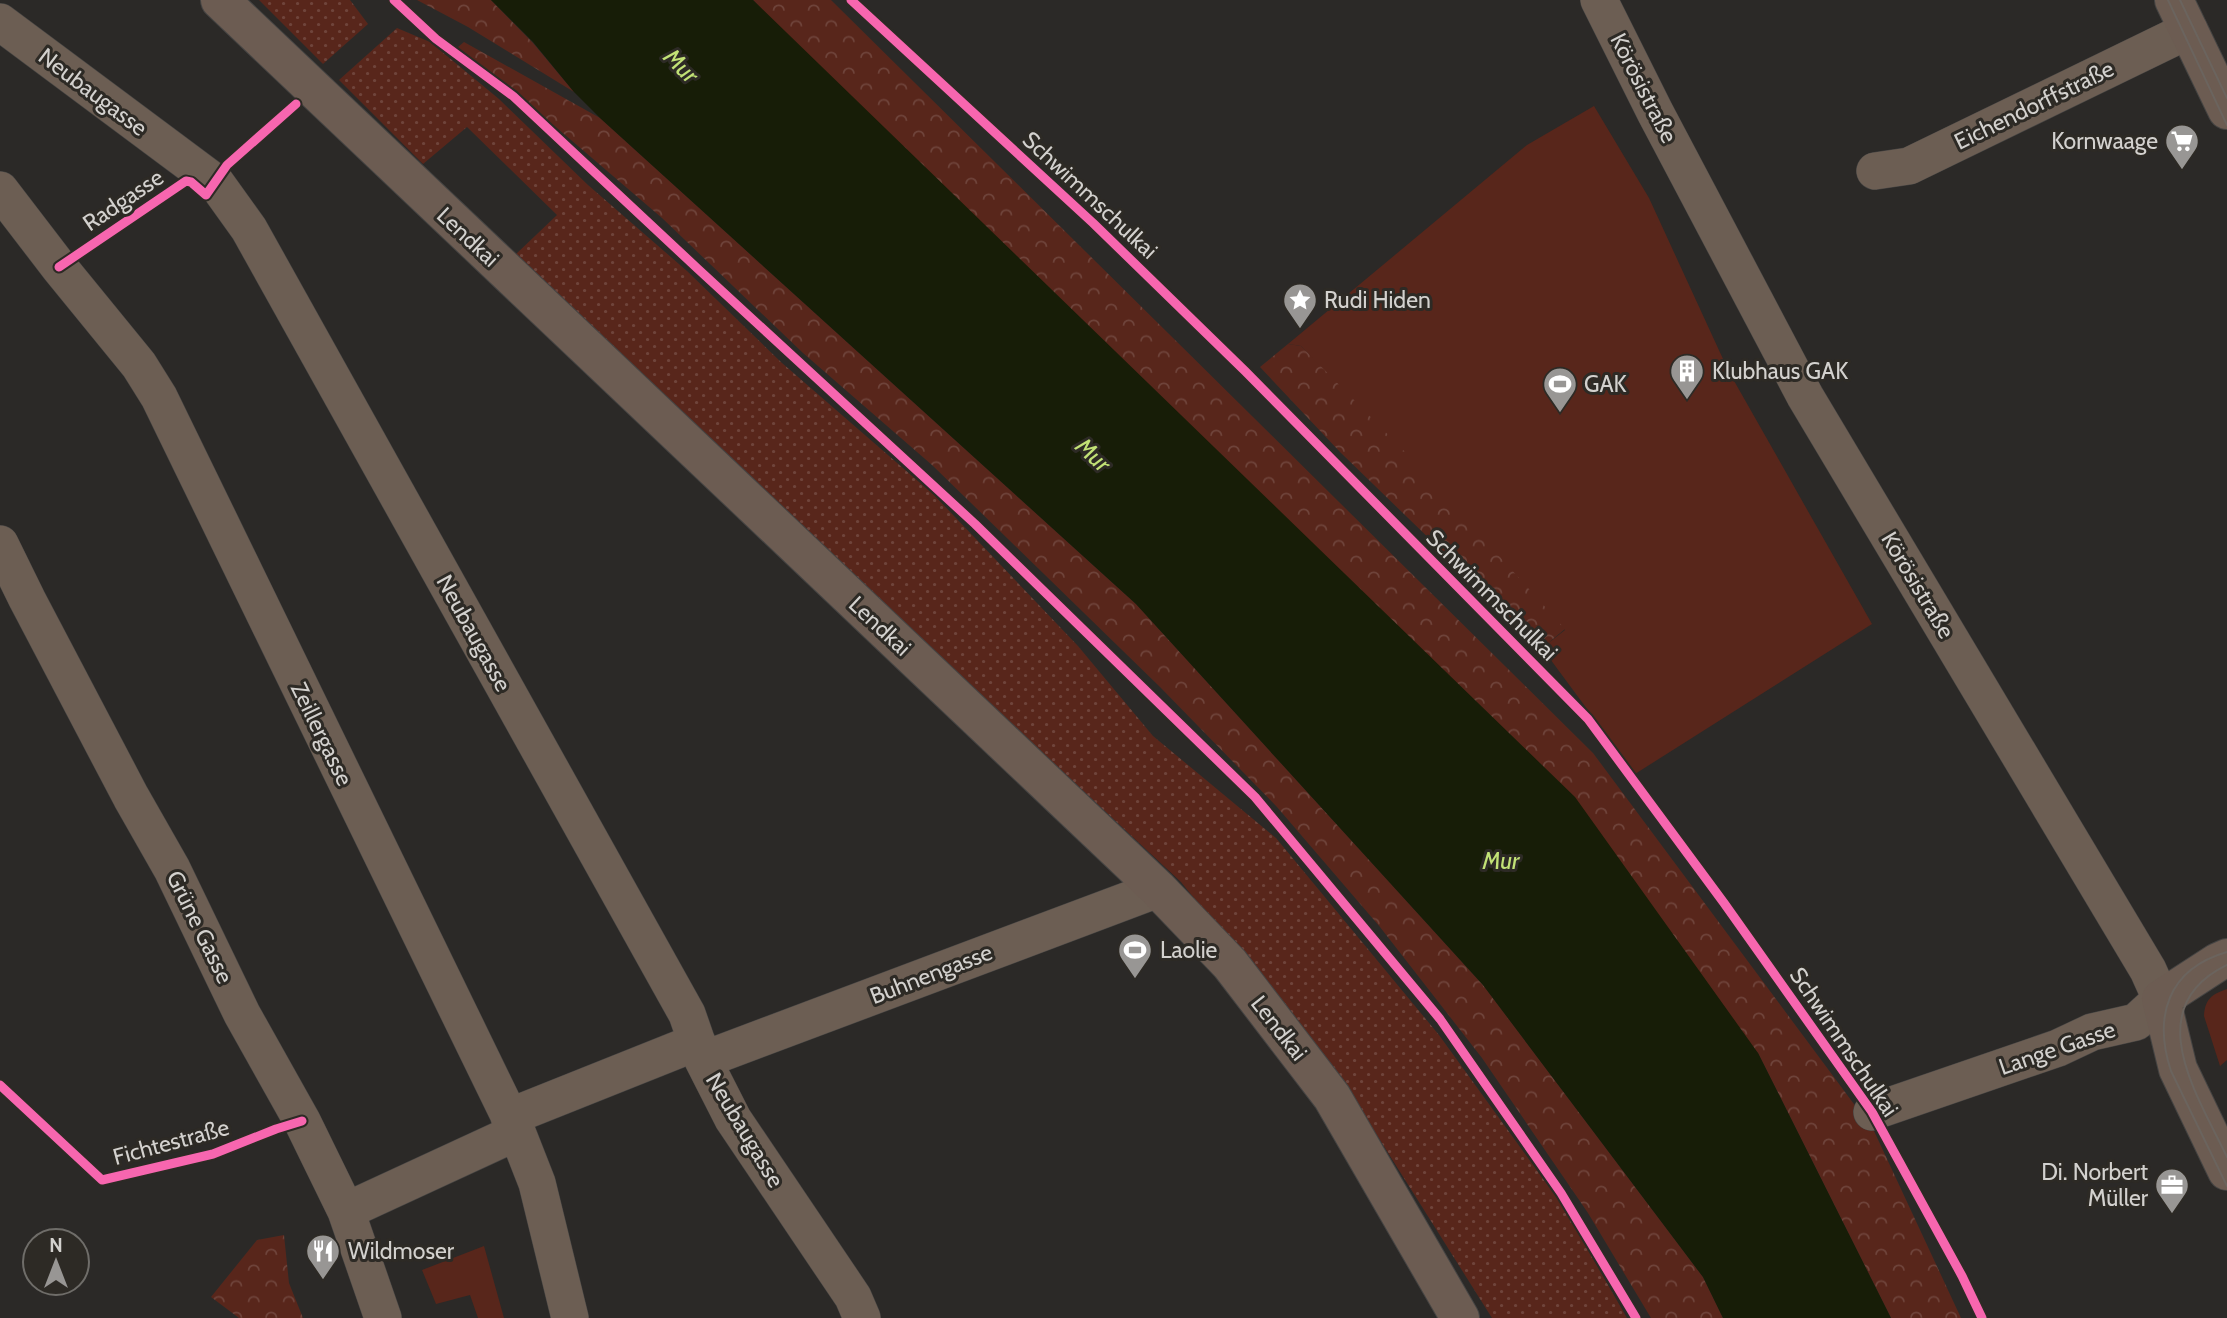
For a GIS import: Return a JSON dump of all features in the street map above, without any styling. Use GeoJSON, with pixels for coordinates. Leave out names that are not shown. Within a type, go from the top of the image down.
{"type":"FeatureCollection","features":[{"type":"Feature","properties":{"kind":"main road","name":"Lendkai"},"geometry":{"type":"LineString","coordinates":[[220,0],[1158,889],[1230,964],[1332,1097],[1460,1318]]}},
{"type":"Feature","properties":{"kind":"main road"},"geometry":{"type":"LineString","coordinates":[[2182,15],[2227,110]]}},
{"type":"Feature","properties":{"kind":"main road","name":"Lange Gasse"},"geometry":{"type":"LineString","coordinates":[[2161,999],[2218,961],[2227,958]]}},
{"type":"Feature","properties":{"kind":"main road","name":"Körösistraße"},"geometry":{"type":"LineString","coordinates":[[2161,999],[2178,1069],[2227,1171]]}},
{"type":"Feature","properties":{"kind":"street","name":"Körösistraße"},"geometry":{"type":"LineString","coordinates":[[1599,0],[1805,396],[2148,970],[2161,999]]}},
{"type":"Feature","properties":{"kind":"street","name":"Eichendorffstraße"},"geometry":{"type":"LineString","coordinates":[[1875,171],[1909,166],[2182,15]]}},
{"type":"Feature","properties":{"kind":"street","name":"Neubaugasse"},"geometry":{"type":"LineString","coordinates":[[0,22],[216,183],[249,229],[687,1014],[700,1051],[733,1119],[852,1297],[862,1318]]}},
{"type":"Feature","properties":{"kind":"street","name":"Zeillergasse"},"geometry":{"type":"LineString","coordinates":[[0,190],[139,365],[159,397],[513,1124],[537,1183],[570,1318]]}},
{"type":"Feature","properties":{"kind":"street","name":"Grüne Gasse"},"geometry":{"type":"LineString","coordinates":[[0,544],[131,797],[173,869],[242,1014],[302,1121],[346,1211],[383,1318]]}},
{"type":"Feature","properties":{"kind":"street","name":"Buhnengasse"},"geometry":{"type":"LineString","coordinates":[[346,1211],[513,1124],[700,1051],[1158,889]]}},
{"type":"Feature","properties":{"kind":"street","name":"Lange Gasse"},"geometry":{"type":"LineString","coordinates":[[1872,1112],[2058,1048],[2092,1032],[2136,1022],[2161,999]]}},
{"type":"Feature","properties":{"kind":"green space"},"geometry":{"type":"Polygon","coordinates":[[[259,0],[350,0],[368,24],[323,64],[259,0]]]}},
{"type":"Feature","properties":{"kind":"green space"},"geometry":{"type":"Polygon","coordinates":[[[417,0],[491,0],[533,43],[574,92],[468,27],[417,0]]]}},
{"type":"Feature","properties":{"kind":"green space"},"geometry":{"type":"Polygon","coordinates":[[[753,0],[831,0],[1593,753],[1874,1131],[1961,1318],[1891,1318],[1758,1053],[753,0]]]}},
{"type":"Feature","properties":{"kind":"green space"},"geometry":{"type":"Polygon","coordinates":[[[397,28],[430,42],[499,99],[588,185],[687,271],[782,363],[934,495],[1078,646],[1153,736],[1276,838],[1439,1035],[1562,1205],[1627,1318],[1492,1318],[1351,1094],[1181,882],[830,555],[515,255],[557,215],[467,127],[423,164],[339,80],[397,28]]]}},
{"type":"Feature","properties":{"kind":"green space"},"geometry":{"type":"Polygon","coordinates":[[[464,42],[600,118],[1136,604],[1483,985],[1703,1277],[1723,1318],[1651,1318],[1588,1213],[1482,1058],[1380,927],[1277,807],[1160,687],[932,465],[803,353],[662,218],[458,47],[464,42]]]}},
{"type":"Feature","properties":{"kind":"green space","name":"GAK"},"geometry":{"type":"Polygon","coordinates":[[[1594,106],[1649,198],[1729,372],[1872,624],[1635,774],[1542,648],[1565,630],[1301,346],[1288,344],[1527,145],[1594,106]]]}},
{"type":"Feature","properties":{"kind":"green space"},"geometry":{"type":"Polygon","coordinates":[[[1288,344],[1301,346],[1408,455],[1565,629],[1542,648],[1340,452],[1260,367],[1288,344]]]}},
{"type":"Feature","properties":{"kind":"green space"},"geometry":{"type":"Polygon","coordinates":[[[2227,989],[2227,1060],[2220,1066],[2204,1016],[2210,998],[2227,989]]]}},
{"type":"Feature","properties":{"kind":"green space"},"geometry":{"type":"Polygon","coordinates":[[[284,1235],[289,1283],[303,1318],[239,1318],[211,1297],[257,1240],[284,1235]]]}},
{"type":"Feature","properties":{"kind":"green space"},"geometry":{"type":"Polygon","coordinates":[[[484,1246],[504,1318],[478,1318],[470,1295],[436,1304],[422,1270],[484,1246]]]}},
{"type":"Feature","properties":{"kind":"water","name":"Mur"},"geometry":{"type":"Polygon","coordinates":[[[491,0],[753,0],[1575,797],[1758,1053],[1891,1318],[1723,1318],[1703,1277],[1483,985],[1136,604],[600,118],[574,92],[533,42],[491,0]]]}},
{"type":"Feature","properties":{"kind":"tram line"},"geometry":{"type":"LineString","coordinates":[[2168,0],[2227,125]]}},
{"type":"Feature","properties":{"kind":"tram line"},"geometry":{"type":"LineString","coordinates":[[2180,0],[2227,98]]}},
{"type":"Feature","properties":{"kind":"tram line"},"geometry":{"type":"LineString","coordinates":[[2227,952],[2191,970],[2179,983],[2170,997],[2164,1032],[2171,1071],[2227,1186]]}},
{"type":"Feature","properties":{"kind":"tram line"},"geometry":{"type":"LineString","coordinates":[[2227,965],[2200,983],[2185,1005],[2180,1029],[2183,1054],[2191,1081],[2227,1157]]}},
{"type":"Feature","properties":{"kind":"cycle path"},"geometry":{"type":"LineString","coordinates":[[394,0],[436,39],[513,96],[975,524],[1255,797],[1440,1019],[1561,1193],[1636,1318]]}},
{"type":"Feature","properties":{"kind":"cycle path","name":"Schwimmschulkai"},"geometry":{"type":"LineString","coordinates":[[851,0],[1093,223],[1245,371],[1588,719],[1724,903],[1872,1112],[1962,1276],[1982,1318]]}},
{"type":"Feature","properties":{"kind":"cycle path","name":"Radgasse"},"geometry":{"type":"LineString","coordinates":[[59,267],[186,181],[206,195],[227,165],[296,104]]}},
{"type":"Feature","properties":{"kind":"cycle path","name":"Fichtestraße"},"geometry":{"type":"LineString","coordinates":[[0,1085],[102,1180],[213,1154],[302,1121]]}},
{"type":"Feature","properties":{"kind":"place","name":"Kornwaage"},"geometry":{"type":"Point","coordinates":[2182,171]}},
{"type":"Feature","properties":{"kind":"place","name":"Rudi Hiden"},"geometry":{"type":"Point","coordinates":[1300,330]}},
{"type":"Feature","properties":{"kind":"place","name":"Klubhaus GAK"},"geometry":{"type":"Point","coordinates":[1687,401]}},
{"type":"Feature","properties":{"kind":"place","name":"GAK"},"geometry":{"type":"Point","coordinates":[1560,414]}},
{"type":"Feature","properties":{"kind":"place","name":"Laolie"},"geometry":{"type":"Point","coordinates":[1135,980]}},
{"type":"Feature","properties":{"kind":"place","name":"Di. Norbert Müller"},"geometry":{"type":"Point","coordinates":[2172,1215]}},
{"type":"Feature","properties":{"kind":"place","name":"Wildmoser"},"geometry":{"type":"Point","coordinates":[323,1281]}}]}
